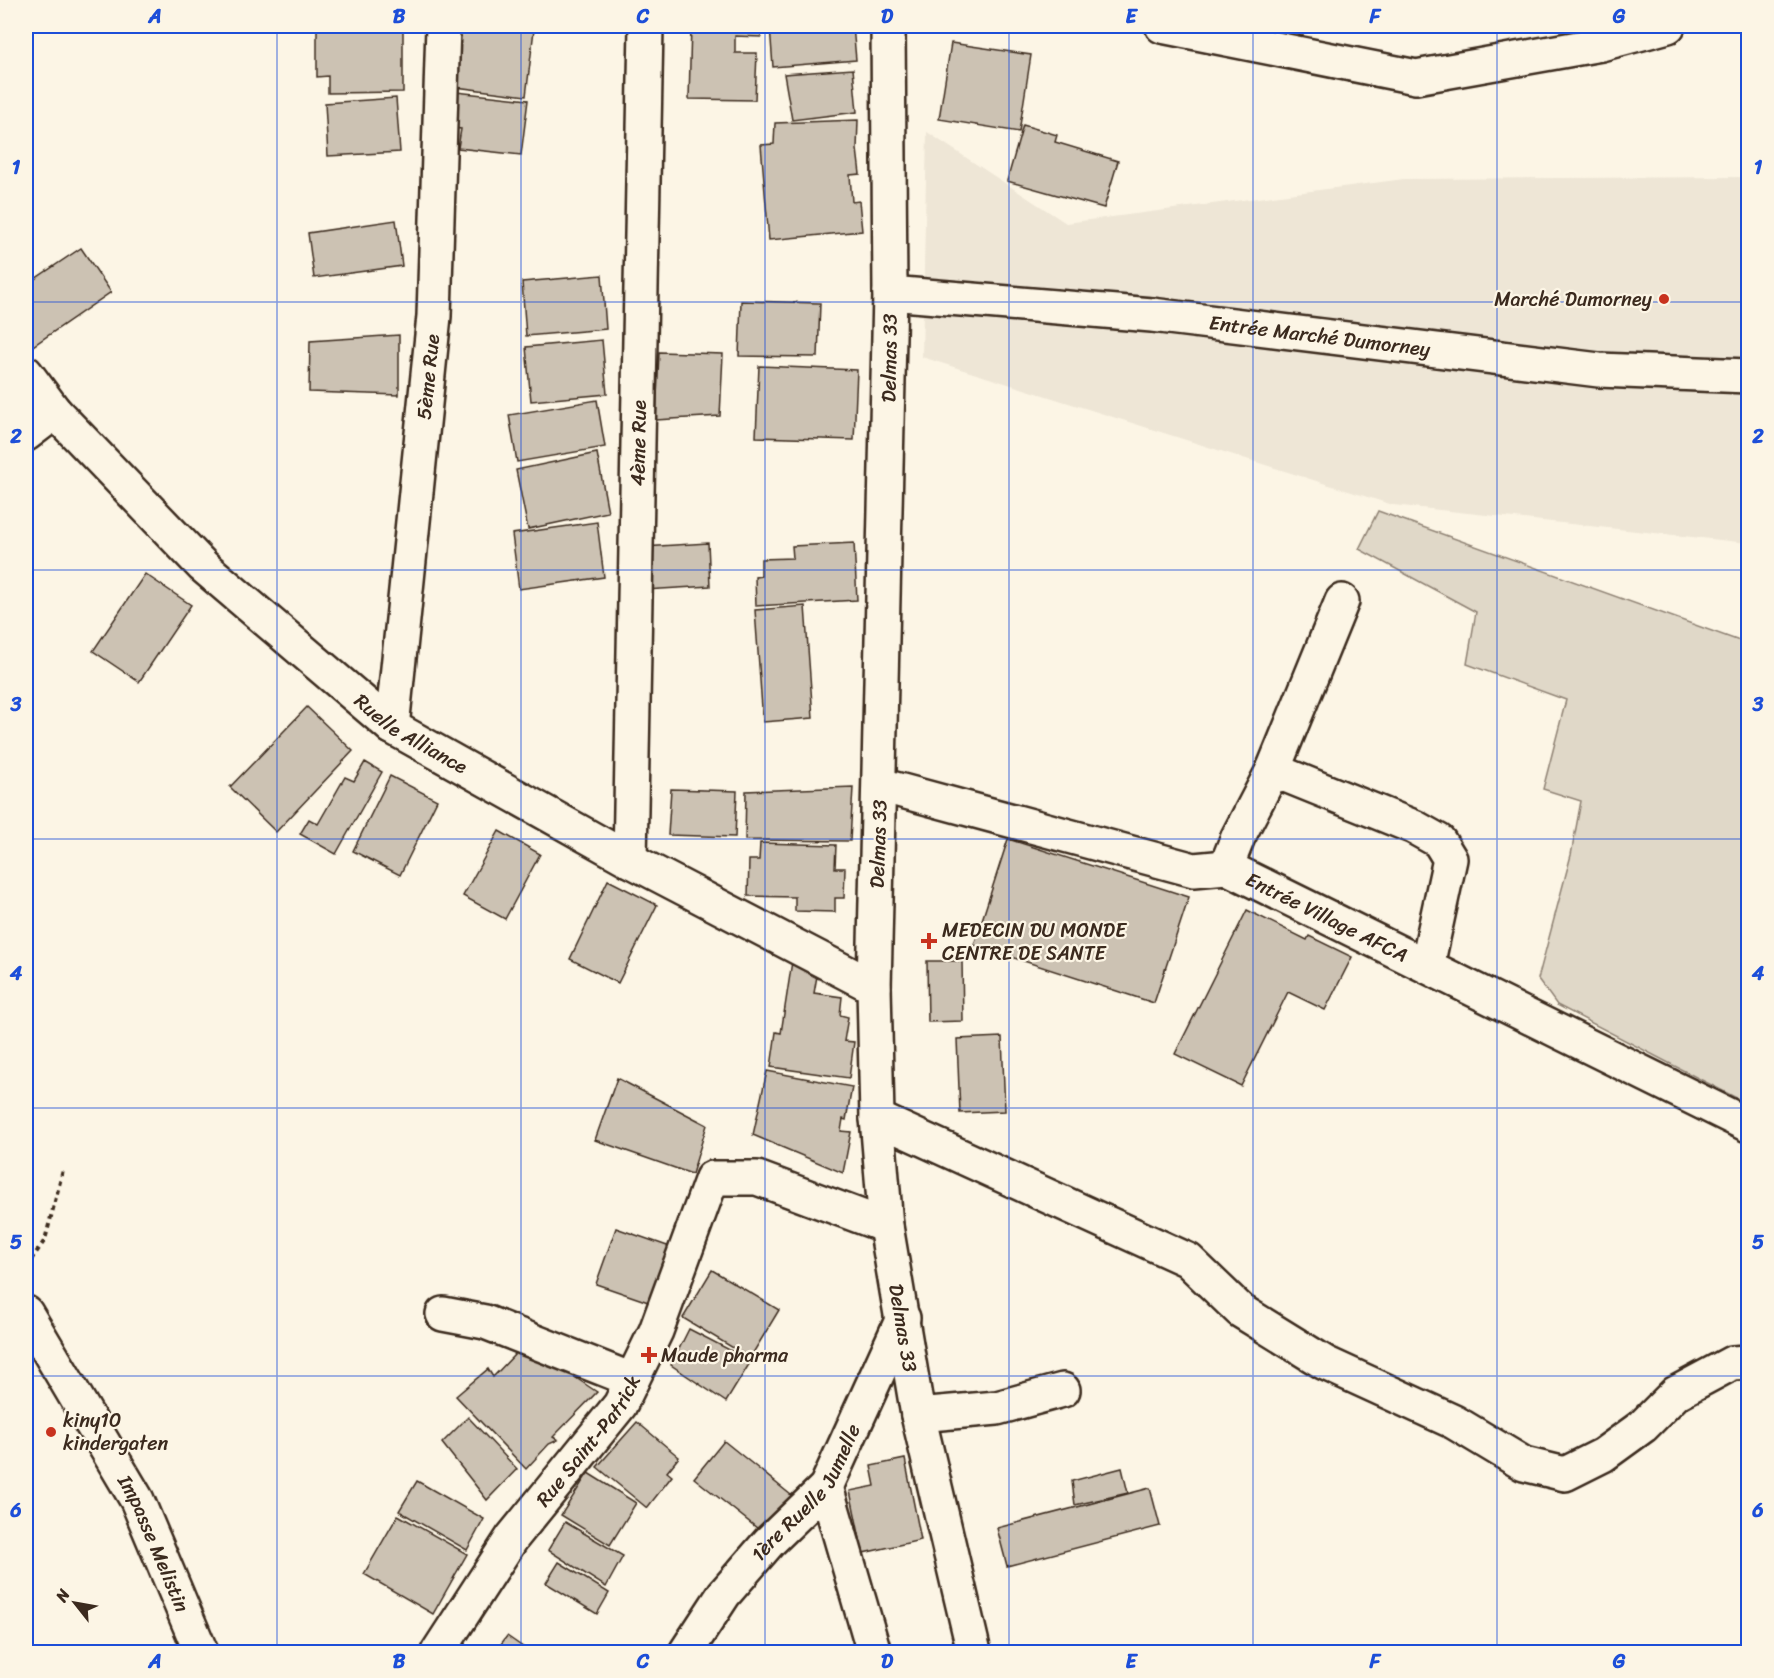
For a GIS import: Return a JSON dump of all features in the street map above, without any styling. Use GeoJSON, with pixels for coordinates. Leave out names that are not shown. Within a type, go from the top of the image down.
{"type":"FeatureCollection","features":[{"type":"Feature","properties":{"kind":"street","name":"5ème Rue"},"geometry":{"type":"LineString","coordinates":[[392,727],[434,316],[443,26]]}},
{"type":"Feature","properties":{"kind":"street","name":"4ème Rue"},"geometry":{"type":"LineString","coordinates":[[630,860],[646,26]]}},
{"type":"Feature","properties":{"kind":"street","name":"Delmas 33"},"geometry":{"type":"LineString","coordinates":[[888,26],[890,292],[874,987],[877,1118],[886,1226],[918,1415],[974,1653]]}},
{"type":"Feature","properties":{"kind":"street"},"geometry":{"type":"LineString","coordinates":[[1162,26],[1416,77],[1602,44],[1668,26]]}},
{"type":"Feature","properties":{"kind":"street","name":"Entrée Marché Dumorney"},"geometry":{"type":"LineString","coordinates":[[890,292],[1152,315],[1599,370],[1749,376]]}},
{"type":"Feature","properties":{"kind":"street","name":"Ruelle Alliance"},"geometry":{"type":"LineString","coordinates":[[26,373],[55,412],[203,566],[392,727],[630,860],[874,987]]}},
{"type":"Feature","properties":{"kind":"street"},"geometry":{"type":"LineString","coordinates":[[26,434],[55,412]]}},
{"type":"Feature","properties":{"kind":"street"},"geometry":{"type":"LineString","coordinates":[[1226,867],[1238,837],[1273,770],[1342,601]]}},
{"type":"Feature","properties":{"kind":"street"},"geometry":{"type":"LineString","coordinates":[[1273,770],[1414,827],[1439,841],[1450,858],[1427,966]]}},
{"type":"Feature","properties":{"kind":"street","name":"Entrée Village AFCA"},"geometry":{"type":"LineString","coordinates":[[880,785],[1194,870],[1226,867],[1749,1125]]}},
{"type":"Feature","properties":{"kind":"street"},"geometry":{"type":"LineString","coordinates":[[877,1118],[1188,1260],[1241,1311],[1324,1363],[1454,1422],[1524,1464],[1565,1474],[1603,1455],[1643,1426],[1676,1393],[1732,1363],[1749,1362]]}},
{"type":"Feature","properties":{"kind":"street","name":"Rue Saint-Patrick"},"geometry":{"type":"LineString","coordinates":[[438,1653],[512,1538],[620,1405],[656,1331],[712,1178],[757,1178],[886,1226]]}},
{"type":"Feature","properties":{"kind":"street","name":"Impasse Melistin"},"geometry":{"type":"LineString","coordinates":[[26,1313],[137,1500],[201,1653]]}},
{"type":"Feature","properties":{"kind":"street"},"geometry":{"type":"LineString","coordinates":[[443,1314],[485,1322],[632,1380]]}},
{"type":"Feature","properties":{"kind":"street","name":"1ère Ruelle Jumelle"},"geometry":{"type":"LineString","coordinates":[[686,1653],[724,1594],[769,1542],[826,1487],[903,1318]]}},
{"type":"Feature","properties":{"kind":"street"},"geometry":{"type":"LineString","coordinates":[[918,1415],[997,1408],[1063,1390]]}},
{"type":"Feature","properties":{"kind":"street"},"geometry":{"type":"LineString","coordinates":[[826,1487],[873,1653]]}},
{"type":"Feature","properties":{"kind":"path"},"geometry":{"type":"LineString","coordinates":[[26,1267],[45,1240],[63,1170]]}},
{"type":"Feature","properties":{"kind":"shaded area"},"geometry":{"type":"Polygon","coordinates":[[[927,132],[1066,223],[1404,179],[1748,177],[1748,543],[1393,505],[922,357],[927,132]]]}},
{"type":"Feature","properties":{"kind":"shaded area"},"geometry":{"type":"Polygon","coordinates":[[[1378,511],[1748,644],[1748,1104],[1557,1005],[1538,979],[1571,855],[1581,801],[1543,789],[1566,700],[1467,664],[1476,612],[1359,549],[1378,511]]]}},
{"type":"Feature","properties":{"kind":"building"},"geometry":{"type":"Polygon","coordinates":[[[317,26],[403,26],[403,92],[328,93],[328,76],[317,77],[317,26]]]}},
{"type":"Feature","properties":{"kind":"building"},"geometry":{"type":"Polygon","coordinates":[[[455,26],[498,26],[534,30],[526,96],[448,86],[455,26]]]}},
{"type":"Feature","properties":{"kind":"building"},"geometry":{"type":"Polygon","coordinates":[[[691,26],[761,26],[761,37],[735,36],[735,53],[757,53],[755,100],[689,99],[691,26]]]}},
{"type":"Feature","properties":{"kind":"building"},"geometry":{"type":"Polygon","coordinates":[[[770,26],[853,26],[856,60],[773,67],[770,26]]]}},
{"type":"Feature","properties":{"kind":"building"},"geometry":{"type":"Polygon","coordinates":[[[951,43],[1031,55],[1019,132],[939,119],[951,43]]]}},
{"type":"Feature","properties":{"kind":"building"},"geometry":{"type":"Polygon","coordinates":[[[853,69],[857,112],[792,120],[784,74],[853,69]]]}},
{"type":"Feature","properties":{"kind":"building"},"geometry":{"type":"Polygon","coordinates":[[[447,91],[528,100],[521,155],[458,148],[461,129],[443,127],[447,91]]]}},
{"type":"Feature","properties":{"kind":"building"},"geometry":{"type":"Polygon","coordinates":[[[396,98],[400,152],[328,156],[325,103],[396,98]]]}},
{"type":"Feature","properties":{"kind":"building"},"geometry":{"type":"Polygon","coordinates":[[[858,120],[857,149],[860,174],[850,175],[852,202],[859,201],[862,231],[769,240],[761,145],[774,144],[775,123],[858,120]]]}},
{"type":"Feature","properties":{"kind":"building"},"geometry":{"type":"Polygon","coordinates":[[[1023,125],[1057,135],[1055,142],[1118,161],[1104,208],[1007,181],[1023,125]]]}},
{"type":"Feature","properties":{"kind":"building"},"geometry":{"type":"Polygon","coordinates":[[[396,220],[402,266],[314,278],[308,233],[396,220]]]}},
{"type":"Feature","properties":{"kind":"building"},"geometry":{"type":"Polygon","coordinates":[[[81,248],[111,292],[27,350],[26,285],[81,248]]]}},
{"type":"Feature","properties":{"kind":"building"},"geometry":{"type":"Polygon","coordinates":[[[602,275],[606,329],[526,336],[522,282],[602,275]]]}},
{"type":"Feature","properties":{"kind":"building"},"geometry":{"type":"Polygon","coordinates":[[[741,301],[820,303],[818,357],[739,356],[741,301]]]}},
{"type":"Feature","properties":{"kind":"building"},"geometry":{"type":"Polygon","coordinates":[[[399,335],[399,395],[309,392],[310,341],[399,335]]]}},
{"type":"Feature","properties":{"kind":"building"},"geometry":{"type":"Polygon","coordinates":[[[602,340],[607,394],[531,401],[526,347],[602,340]]]}},
{"type":"Feature","properties":{"kind":"building"},"geometry":{"type":"Polygon","coordinates":[[[659,352],[723,354],[720,416],[656,420],[659,352]]]}},
{"type":"Feature","properties":{"kind":"building"},"geometry":{"type":"Polygon","coordinates":[[[759,366],[857,370],[854,440],[756,437],[759,366]]]}},
{"type":"Feature","properties":{"kind":"building"},"geometry":{"type":"Polygon","coordinates":[[[597,400],[605,447],[517,462],[509,415],[597,400]]]}},
{"type":"Feature","properties":{"kind":"building"},"geometry":{"type":"Polygon","coordinates":[[[597,453],[608,512],[528,529],[516,470],[597,453]]]}},
{"type":"Feature","properties":{"kind":"building"},"geometry":{"type":"Polygon","coordinates":[[[597,522],[604,577],[519,589],[512,534],[597,522]]]}},
{"type":"Feature","properties":{"kind":"building"},"geometry":{"type":"Polygon","coordinates":[[[708,543],[710,586],[645,590],[643,547],[708,543]]]}},
{"type":"Feature","properties":{"kind":"building"},"geometry":{"type":"Polygon","coordinates":[[[854,543],[857,600],[756,606],[755,577],[761,576],[761,559],[793,558],[792,546],[854,543]]]}},
{"type":"Feature","properties":{"kind":"building"},"geometry":{"type":"Polygon","coordinates":[[[145,574],[191,605],[139,682],[93,651],[145,574]]]}},
{"type":"Feature","properties":{"kind":"building"},"geometry":{"type":"Polygon","coordinates":[[[805,606],[813,718],[763,722],[755,610],[805,606]]]}},
{"type":"Feature","properties":{"kind":"building"},"geometry":{"type":"Polygon","coordinates":[[[307,707],[353,751],[276,832],[230,787],[307,707]]]}},
{"type":"Feature","properties":{"kind":"building"},"geometry":{"type":"Polygon","coordinates":[[[365,762],[382,772],[336,854],[300,834],[309,819],[318,824],[345,777],[354,781],[365,762]]]}},
{"type":"Feature","properties":{"kind":"building"},"geometry":{"type":"Polygon","coordinates":[[[390,776],[437,800],[400,875],[353,851],[390,776]]]}},
{"type":"Feature","properties":{"kind":"building"},"geometry":{"type":"Polygon","coordinates":[[[853,787],[850,841],[745,840],[746,791],[853,787]]]}},
{"type":"Feature","properties":{"kind":"building"},"geometry":{"type":"Polygon","coordinates":[[[671,789],[737,791],[735,837],[668,835],[671,789]]]}},
{"type":"Feature","properties":{"kind":"building"},"geometry":{"type":"Polygon","coordinates":[[[499,831],[540,854],[505,919],[463,896],[499,831]]]}},
{"type":"Feature","properties":{"kind":"building"},"geometry":{"type":"Polygon","coordinates":[[[1008,839],[1189,897],[1154,1003],[974,945],[1008,839]]]}},
{"type":"Feature","properties":{"kind":"building"},"geometry":{"type":"Polygon","coordinates":[[[760,843],[836,845],[835,868],[845,868],[844,898],[835,898],[835,912],[795,911],[795,897],[748,896],[749,860],[759,860],[760,843]]]}},
{"type":"Feature","properties":{"kind":"building"},"geometry":{"type":"Polygon","coordinates":[[[608,880],[657,905],[618,983],[570,959],[608,880]]]}},
{"type":"Feature","properties":{"kind":"building"},"geometry":{"type":"Polygon","coordinates":[[[1247,910],[1307,940],[1309,936],[1352,957],[1325,1010],[1288,992],[1241,1086],[1175,1054],[1247,910]]]}},
{"type":"Feature","properties":{"kind":"building"},"geometry":{"type":"Polygon","coordinates":[[[793,955],[820,959],[814,993],[842,997],[840,1015],[848,1017],[844,1041],[854,1042],[849,1078],[771,1067],[776,1032],[781,1033],[793,955]]]}},
{"type":"Feature","properties":{"kind":"building"},"geometry":{"type":"Polygon","coordinates":[[[927,961],[962,961],[963,1021],[928,1022],[927,961]]]}},
{"type":"Feature","properties":{"kind":"building"},"geometry":{"type":"Polygon","coordinates":[[[1002,1037],[1005,1111],[960,1113],[957,1039],[1002,1037]]]}},
{"type":"Feature","properties":{"kind":"building"},"geometry":{"type":"Polygon","coordinates":[[[767,1071],[852,1087],[846,1120],[843,1119],[841,1131],[851,1132],[843,1173],[753,1135],[767,1071]]]}},
{"type":"Feature","properties":{"kind":"building"},"geometry":{"type":"Polygon","coordinates":[[[617,1078],[707,1125],[692,1174],[595,1140],[617,1078]]]}},
{"type":"Feature","properties":{"kind":"building"},"geometry":{"type":"Polygon","coordinates":[[[616,1228],[673,1248],[654,1304],[596,1284],[616,1228]]]}},
{"type":"Feature","properties":{"kind":"building"},"geometry":{"type":"Polygon","coordinates":[[[712,1270],[779,1310],[750,1358],[683,1318],[712,1270]]]}},
{"type":"Feature","properties":{"kind":"building"},"geometry":{"type":"Polygon","coordinates":[[[689,1329],[751,1361],[726,1402],[671,1365],[689,1329]]]}},
{"type":"Feature","properties":{"kind":"building"},"geometry":{"type":"Polygon","coordinates":[[[537,1352],[597,1392],[553,1437],[558,1440],[549,1444],[526,1469],[456,1396],[488,1369],[493,1377],[516,1353],[537,1352]]]}},
{"type":"Feature","properties":{"kind":"building"},"geometry":{"type":"Polygon","coordinates":[[[468,1417],[517,1469],[487,1500],[442,1443],[468,1417]]]}},
{"type":"Feature","properties":{"kind":"building"},"geometry":{"type":"Polygon","coordinates":[[[637,1422],[679,1457],[667,1472],[672,1476],[647,1508],[597,1467],[637,1422]]]}},
{"type":"Feature","properties":{"kind":"building"},"geometry":{"type":"Polygon","coordinates":[[[724,1441],[796,1499],[767,1536],[694,1478],[724,1441]]]}},
{"type":"Feature","properties":{"kind":"building"},"geometry":{"type":"Polygon","coordinates":[[[905,1459],[921,1540],[863,1553],[850,1491],[875,1486],[871,1466],[905,1459]]]}},
{"type":"Feature","properties":{"kind":"building"},"geometry":{"type":"Polygon","coordinates":[[[1122,1468],[1128,1493],[1075,1505],[1072,1481],[1122,1468]]]}},
{"type":"Feature","properties":{"kind":"building"},"geometry":{"type":"Polygon","coordinates":[[[588,1473],[636,1503],[610,1545],[561,1515],[588,1473]]]}},
{"type":"Feature","properties":{"kind":"building"},"geometry":{"type":"Polygon","coordinates":[[[417,1481],[484,1519],[467,1550],[399,1511],[417,1481]]]}},
{"type":"Feature","properties":{"kind":"building"},"geometry":{"type":"Polygon","coordinates":[[[1150,1488],[1160,1526],[1007,1566],[997,1528],[1150,1488]]]}},
{"type":"Feature","properties":{"kind":"building"},"geometry":{"type":"Polygon","coordinates":[[[398,1515],[467,1554],[433,1614],[364,1574],[398,1515]]]}},
{"type":"Feature","properties":{"kind":"building"},"geometry":{"type":"Polygon","coordinates":[[[565,1522],[623,1556],[606,1587],[548,1550],[565,1522]]]}},
{"type":"Feature","properties":{"kind":"building"},"geometry":{"type":"Polygon","coordinates":[[[559,1562],[609,1593],[597,1614],[546,1583],[559,1562]]]}},
{"type":"Feature","properties":{"kind":"building"},"geometry":{"type":"Polygon","coordinates":[[[507,1636],[530,1652],[495,1652],[507,1636]]]}},
{"type":"Feature","properties":{"kind":"place","name":"Marché Dumorney"},"geometry":{"type":"Point","coordinates":[1664,299]}},
{"type":"Feature","properties":{"kind":"place","name":"MEDECIN DU MONDE CENTRE DE SANTE"},"geometry":{"type":"Point","coordinates":[929,941]}},
{"type":"Feature","properties":{"kind":"place","name":"Maude pharma"},"geometry":{"type":"Point","coordinates":[649,1355]}},
{"type":"Feature","properties":{"kind":"place","name":"kiny10 kindergaten"},"geometry":{"type":"Point","coordinates":[51,1432]}}]}
